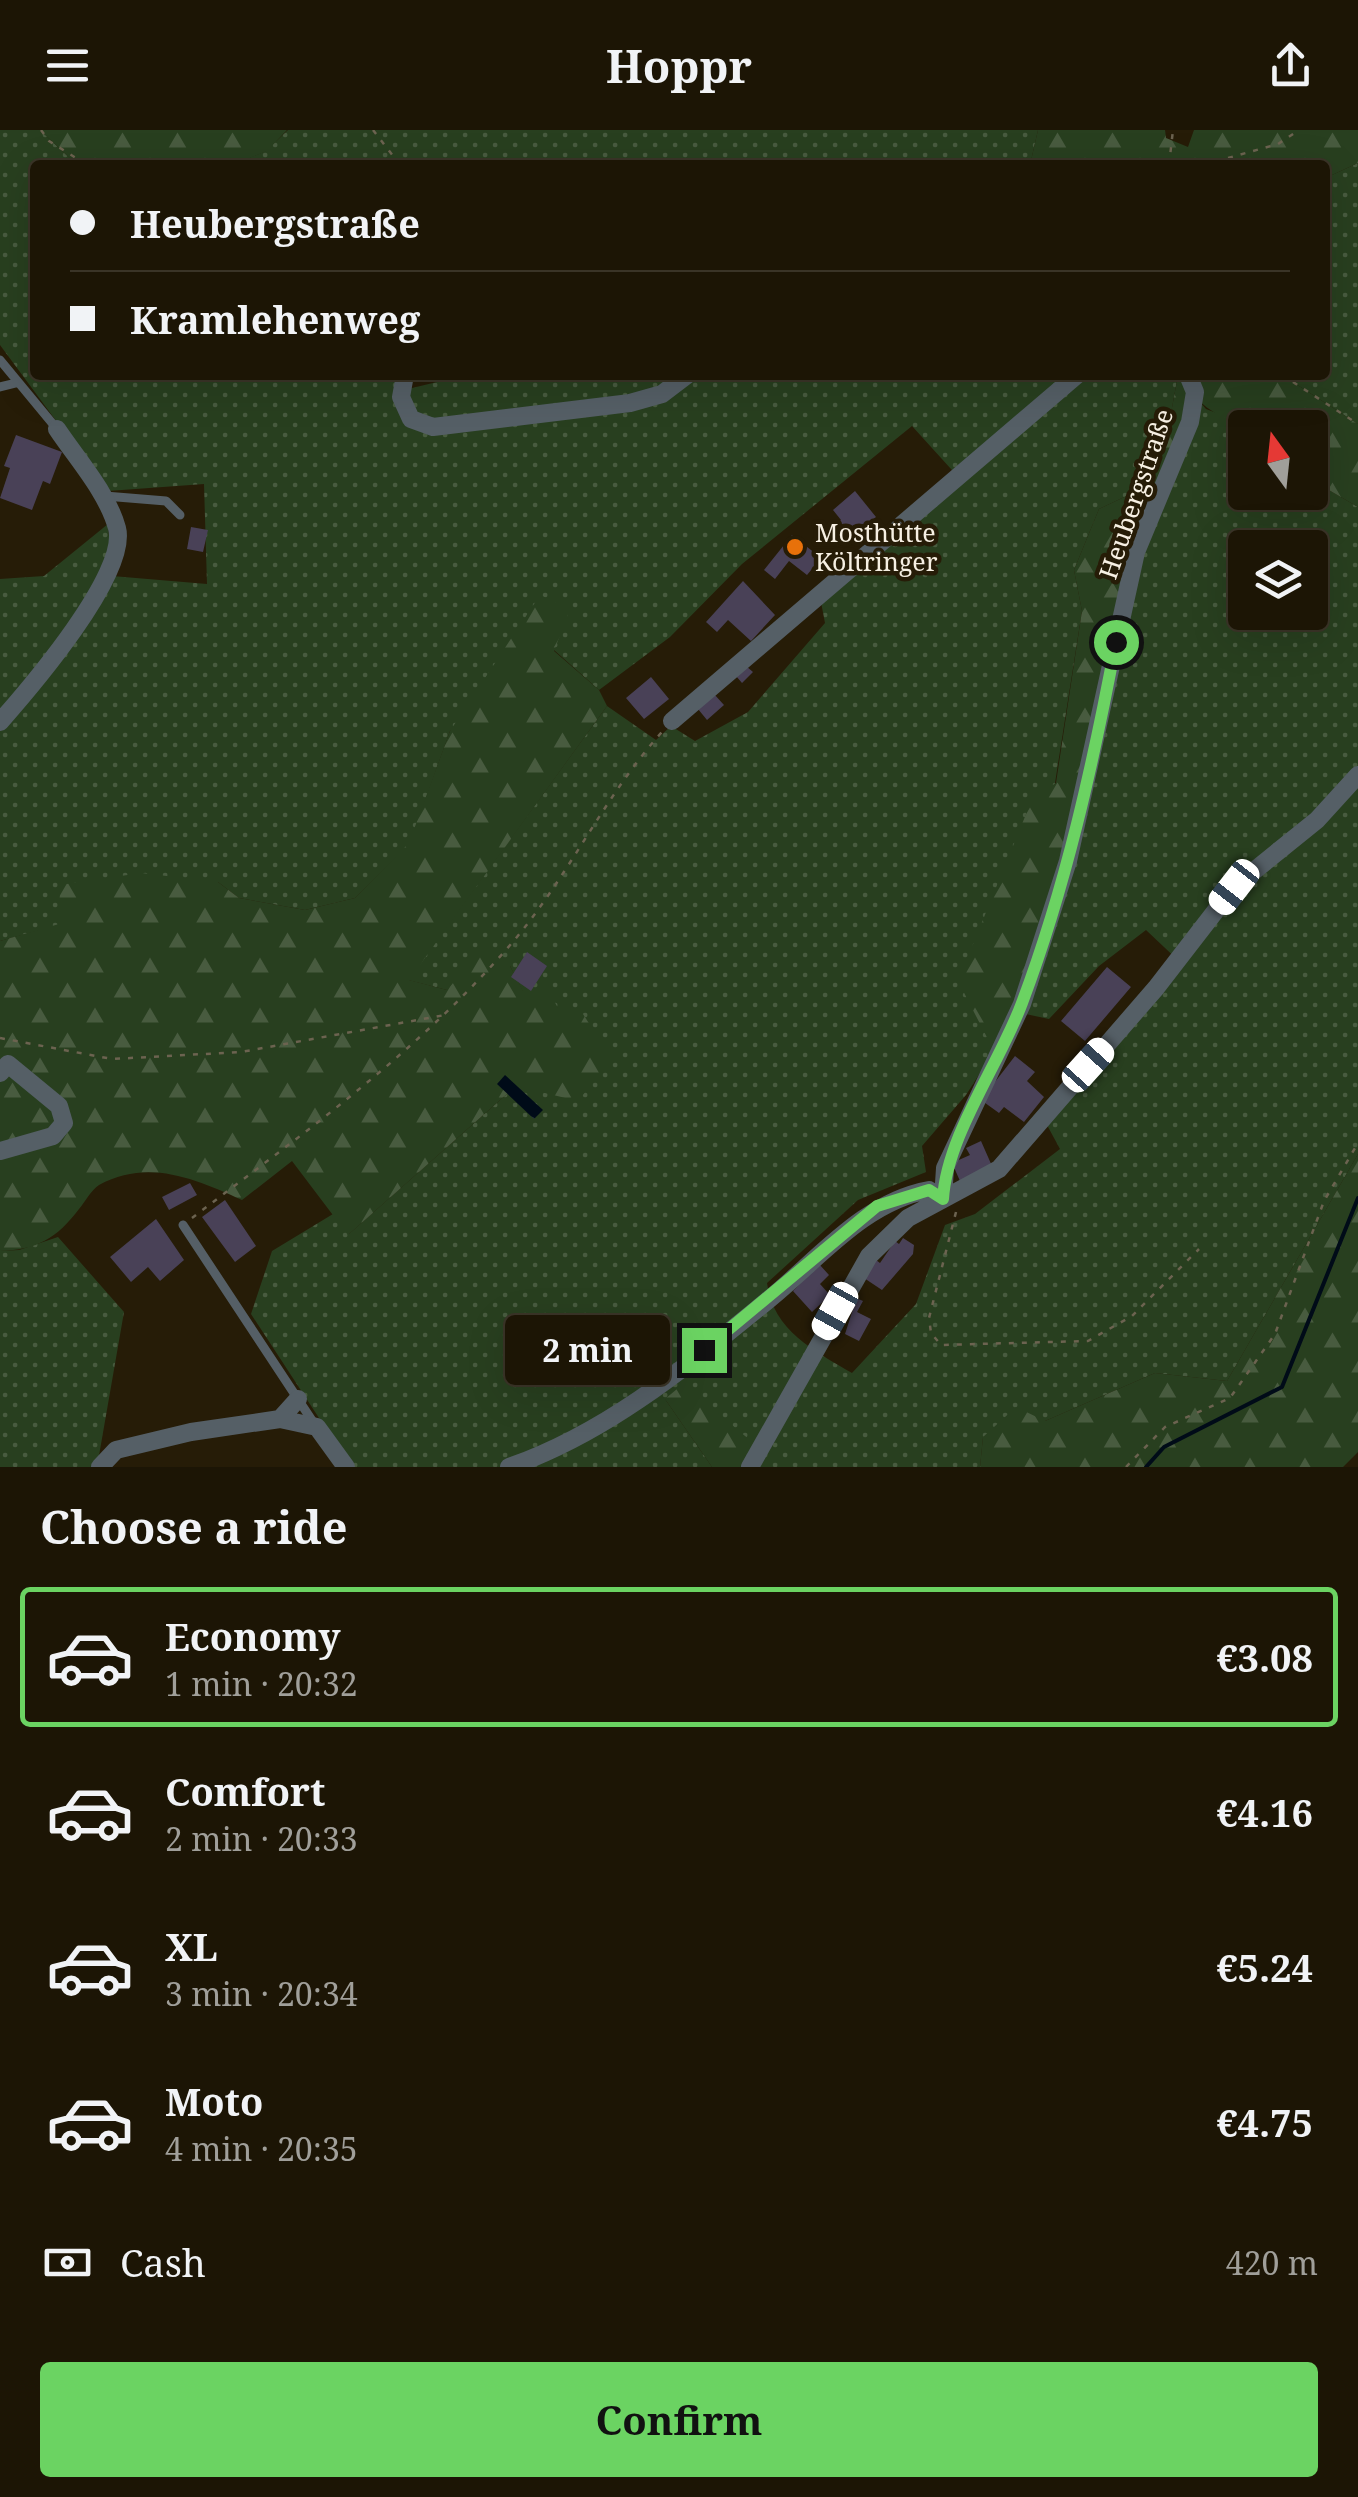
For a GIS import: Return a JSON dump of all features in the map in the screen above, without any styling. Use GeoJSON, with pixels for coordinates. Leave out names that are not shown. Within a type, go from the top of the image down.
{"type":"FeatureCollection","features":[{"type":"Feature","properties":{"kind":"street"},"geometry":{"type":"LineString","coordinates":[[404,380],[402,397],[411,419],[433,427],[630,403],[662,394],[680,380]]}},
{"type":"Feature","properties":{"kind":"street"},"geometry":{"type":"LineString","coordinates":[[672,721],[722,673],[758,650],[1070,380]]}},
{"type":"Feature","properties":{"kind":"street","name":"Heubergstraße"},"geometry":{"type":"LineString","coordinates":[[943,1199],[945,1168],[1022,1004],[1068,861],[1136,552],[1190,422],[1195,392],[1190,380]]}},
{"type":"Feature","properties":{"kind":"street"},"geometry":{"type":"LineString","coordinates":[[0,722],[67,640],[112,561],[118,531],[102,496],[57,430]]}},
{"type":"Feature","properties":{"kind":"street"},"geometry":{"type":"LineString","coordinates":[[750,1467],[869,1256],[908,1218],[999,1169],[1156,988],[1234,887],[1318,820],[1358,775]]}},
{"type":"Feature","properties":{"kind":"street"},"geometry":{"type":"LineString","coordinates":[[0,1151],[53,1136],[64,1122],[59,1106],[3,1062]]}},
{"type":"Feature","properties":{"kind":"street"},"geometry":{"type":"LineString","coordinates":[[509,1467],[549,1453],[608,1422],[767,1301],[877,1206],[929,1190],[943,1199]]}},
{"type":"Feature","properties":{"kind":"street"},"geometry":{"type":"LineString","coordinates":[[280,1419],[298,1399]]}},
{"type":"Feature","properties":{"kind":"street"},"geometry":{"type":"LineString","coordinates":[[100,1467],[116,1450],[190,1432],[280,1419],[317,1427],[346,1467]]}},
{"type":"Feature","properties":{"kind":"lane"},"geometry":{"type":"LineString","coordinates":[[0,360],[57,430]]}},
{"type":"Feature","properties":{"kind":"lane"},"geometry":{"type":"LineString","coordinates":[[0,387],[16,383]]}},
{"type":"Feature","properties":{"kind":"lane"},"geometry":{"type":"LineString","coordinates":[[102,496],[166,500],[180,515]]}},
{"type":"Feature","properties":{"kind":"lane"},"geometry":{"type":"LineString","coordinates":[[183,1225],[317,1427]]}},
{"type":"Feature","properties":{"kind":"path"},"geometry":{"type":"LineString","coordinates":[[41,130],[49,141],[79,160]]}},
{"type":"Feature","properties":{"kind":"path"},"geometry":{"type":"LineString","coordinates":[[373,130],[396,160]]}},
{"type":"Feature","properties":{"kind":"path"},"geometry":{"type":"LineString","coordinates":[[1170,160],[1173,130]]}},
{"type":"Feature","properties":{"kind":"path"},"geometry":{"type":"LineString","coordinates":[[1221,160],[1278,144],[1299,130]]}},
{"type":"Feature","properties":{"kind":"path"},"geometry":{"type":"LineString","coordinates":[[1290,380],[1358,424]]}},
{"type":"Feature","properties":{"kind":"path"},"geometry":{"type":"LineString","coordinates":[[183,1225],[383,1073],[447,1015],[562,878],[652,743],[672,721]]}},
{"type":"Feature","properties":{"kind":"path"},"geometry":{"type":"LineString","coordinates":[[0,1038],[112,1059],[241,1052],[447,1015]]}},
{"type":"Feature","properties":{"kind":"path"},"geometry":{"type":"LineString","coordinates":[[1126,1467],[1165,1427],[1230,1398],[1275,1334],[1324,1202],[1358,1143]]}},
{"type":"Feature","properties":{"kind":"path"},"geometry":{"type":"LineString","coordinates":[[962,1191],[938,1269],[929,1318],[931,1334],[942,1345],[1088,1341],[1132,1316],[1199,1250]]}},
{"type":"Feature","properties":{"kind":"green space"},"geometry":{"type":"Polygon","coordinates":[[[0,130],[40,130],[72,160],[30,160],[30,380],[399,380],[408,389],[445,380],[1177,380],[1169,424],[1139,490],[1099,509],[1074,570],[1082,611],[1055,783],[994,1051],[966,1095],[922,1146],[926,1172],[858,1200],[767,1283],[771,1300],[787,1327],[810,1348],[852,1373],[916,1304],[945,1225],[975,1214],[1060,1149],[1047,1125],[1182,964],[1146,930],[1099,966],[1049,1019],[1021,1013],[1126,589],[1193,394],[1206,409],[1228,417],[1228,510],[1328,510],[1328,490],[1358,507],[1358,1154],[1227,1381],[1155,1373],[1045,1421],[983,1437],[980,1467],[743,1467],[665,1399],[712,1467],[351,1467],[251,1314],[272,1251],[333,1214],[349,1234],[516,1086],[558,1008],[523,992],[510,966],[447,990],[408,980],[607,706],[656,740],[671,726],[695,741],[748,712],[825,623],[821,602],[961,480],[912,426],[742,564],[670,637],[599,690],[554,650],[450,731],[410,843],[355,898],[305,910],[239,898],[218,882],[0,941],[0,579],[44,576],[108,524],[112,576],[207,584],[204,484],[108,491],[0,345],[0,130]]]}},
{"type":"Feature","properties":{"kind":"green space"},"geometry":{"type":"Polygon","coordinates":[[[40,130],[287,130],[267,151],[244,160],[72,160],[40,130]]]}},
{"type":"Feature","properties":{"kind":"green space"},"geometry":{"type":"Polygon","coordinates":[[[288,130],[1038,130],[1031,160],[244,160],[266,151],[288,130]]]}},
{"type":"Feature","properties":{"kind":"green space"},"geometry":{"type":"Polygon","coordinates":[[[1038,130],[1165,130],[1166,138],[1188,147],[1194,130],[1358,130],[1358,163],[1330,177],[1330,160],[1031,160],[1038,130]]]}},
{"type":"Feature","properties":{"kind":"green space"},"geometry":{"type":"Polygon","coordinates":[[[1358,163],[1358,424],[1290,380],[1330,380],[1332,175],[1358,163]]]}},
{"type":"Feature","properties":{"kind":"green space"},"geometry":{"type":"Polygon","coordinates":[[[1177,380],[1290,380],[1358,424],[1358,507],[1328,490],[1328,410],[1228,410],[1228,419],[1194,395],[1144,530],[1054,908],[994,1051],[958,981],[1033,797],[1056,783],[1082,611],[1074,570],[1099,509],[1139,490],[1169,424],[1177,380]]]}},
{"type":"Feature","properties":{"kind":"green space"},"geometry":{"type":"Polygon","coordinates":[[[540,595],[570,609],[554,651],[599,690],[607,706],[409,980],[447,990],[485,946],[510,966],[523,991],[547,988],[558,1008],[581,1011],[612,1059],[578,1101],[516,1086],[348,1235],[292,1161],[242,1200],[172,1174],[117,1177],[96,1187],[54,1235],[25,1248],[0,1251],[0,941],[59,924],[60,885],[141,873],[218,882],[239,898],[305,910],[355,898],[409,843],[450,731],[540,595]]]}},
{"type":"Feature","properties":{"kind":"green space"},"geometry":{"type":"Polygon","coordinates":[[[1358,1154],[1358,1452],[1343,1467],[980,1467],[983,1437],[1016,1407],[1045,1421],[1155,1373],[1227,1381],[1358,1154]]]}},
{"type":"Feature","properties":{"kind":"green space"},"geometry":{"type":"Polygon","coordinates":[[[58,1237],[124,1312],[97,1467],[0,1467],[0,1251],[19,1250],[58,1237]]]}},
{"type":"Feature","properties":{"kind":"green space"},"geometry":{"type":"Polygon","coordinates":[[[683,1384],[751,1441],[743,1467],[712,1467],[665,1399],[683,1384]]]}},
{"type":"Feature","properties":{"kind":"water"},"geometry":{"type":"Polygon","coordinates":[[[505,1075],[543,1110],[534,1119],[497,1084],[505,1075]]]}},
{"type":"Feature","properties":{"kind":"building"},"geometry":{"type":"Polygon","coordinates":[[[16,435],[62,452],[50,484],[43,481],[32,510],[0,498],[10,468],[4,466],[16,435]]]}},
{"type":"Feature","properties":{"kind":"building"},"geometry":{"type":"Polygon","coordinates":[[[855,491],[876,517],[840,544],[828,530],[841,520],[833,510],[855,491]]]}},
{"type":"Feature","properties":{"kind":"building"},"geometry":{"type":"Polygon","coordinates":[[[191,527],[208,530],[203,552],[187,549],[191,527]]]}},
{"type":"Feature","properties":{"kind":"building","name":"Mosthütte Költringer"},"geometry":{"type":"Polygon","coordinates":[[[792,535],[821,558],[807,575],[789,561],[775,579],[764,570],[792,535]]]}},
{"type":"Feature","properties":{"kind":"building"},"geometry":{"type":"Polygon","coordinates":[[[743,581],[775,615],[751,641],[728,620],[717,632],[706,622],[743,581]]]}},
{"type":"Feature","properties":{"kind":"building"},"geometry":{"type":"Polygon","coordinates":[[[746,666],[753,672],[742,683],[736,676],[746,666]]]}},
{"type":"Feature","properties":{"kind":"building"},"geometry":{"type":"Polygon","coordinates":[[[651,677],[669,699],[644,719],[626,698],[651,677]]]}},
{"type":"Feature","properties":{"kind":"building"},"geometry":{"type":"Polygon","coordinates":[[[714,694],[724,705],[707,720],[698,709],[714,694]]]}},
{"type":"Feature","properties":{"kind":"building"},"geometry":{"type":"Polygon","coordinates":[[[527,952],[547,966],[531,991],[511,977],[527,952]]]}},
{"type":"Feature","properties":{"kind":"building"},"geometry":{"type":"Polygon","coordinates":[[[1107,967],[1131,987],[1085,1041],[1061,1021],[1107,967]]]}},
{"type":"Feature","properties":{"kind":"building"},"geometry":{"type":"Polygon","coordinates":[[[1015,1056],[1035,1072],[1027,1081],[1044,1097],[1024,1122],[1004,1107],[999,1113],[981,1100],[1015,1056]]]}},
{"type":"Feature","properties":{"kind":"building"},"geometry":{"type":"Polygon","coordinates":[[[981,1141],[992,1166],[960,1181],[952,1163],[970,1155],[966,1148],[981,1141]]]}},
{"type":"Feature","properties":{"kind":"building"},"geometry":{"type":"Polygon","coordinates":[[[190,1183],[197,1195],[169,1210],[162,1197],[190,1183]]]}},
{"type":"Feature","properties":{"kind":"building"},"geometry":{"type":"Polygon","coordinates":[[[225,1200],[256,1246],[235,1262],[202,1217],[225,1200]]]}},
{"type":"Feature","properties":{"kind":"building"},"geometry":{"type":"Polygon","coordinates":[[[156,1219],[184,1260],[160,1281],[148,1267],[131,1282],[110,1257],[156,1219]]]}},
{"type":"Feature","properties":{"kind":"building"},"geometry":{"type":"Polygon","coordinates":[[[903,1238],[914,1245],[913,1254],[882,1290],[864,1278],[876,1260],[880,1263],[895,1241],[899,1244],[903,1238]]]}},
{"type":"Feature","properties":{"kind":"building"},"geometry":{"type":"Polygon","coordinates":[[[819,1264],[829,1275],[820,1284],[830,1295],[812,1312],[793,1291],[819,1264]]]}},
{"type":"Feature","properties":{"kind":"building"},"geometry":{"type":"Polygon","coordinates":[[[852,1296],[863,1301],[857,1312],[871,1319],[859,1341],[845,1334],[853,1309],[846,1306],[852,1296]]]}},
{"type":"Feature","properties":{"kind":"waterway"},"geometry":{"type":"LineString","coordinates":[[1146,1467],[1164,1447],[1282,1387],[1358,1198]]}},
{"type":"Feature","properties":{"kind":"place","name":"Mosthütte Költringer"},"geometry":{"type":"Point","coordinates":[795,547]}},
{"type":"Feature","properties":{"kind":"route"},"geometry":{"type":"LineString","coordinates":[[704,1350],[877,1206],[929,1190],[943,1199],[945,1168],[1022,1004],[1068,861],[1116,642]]}}]}
